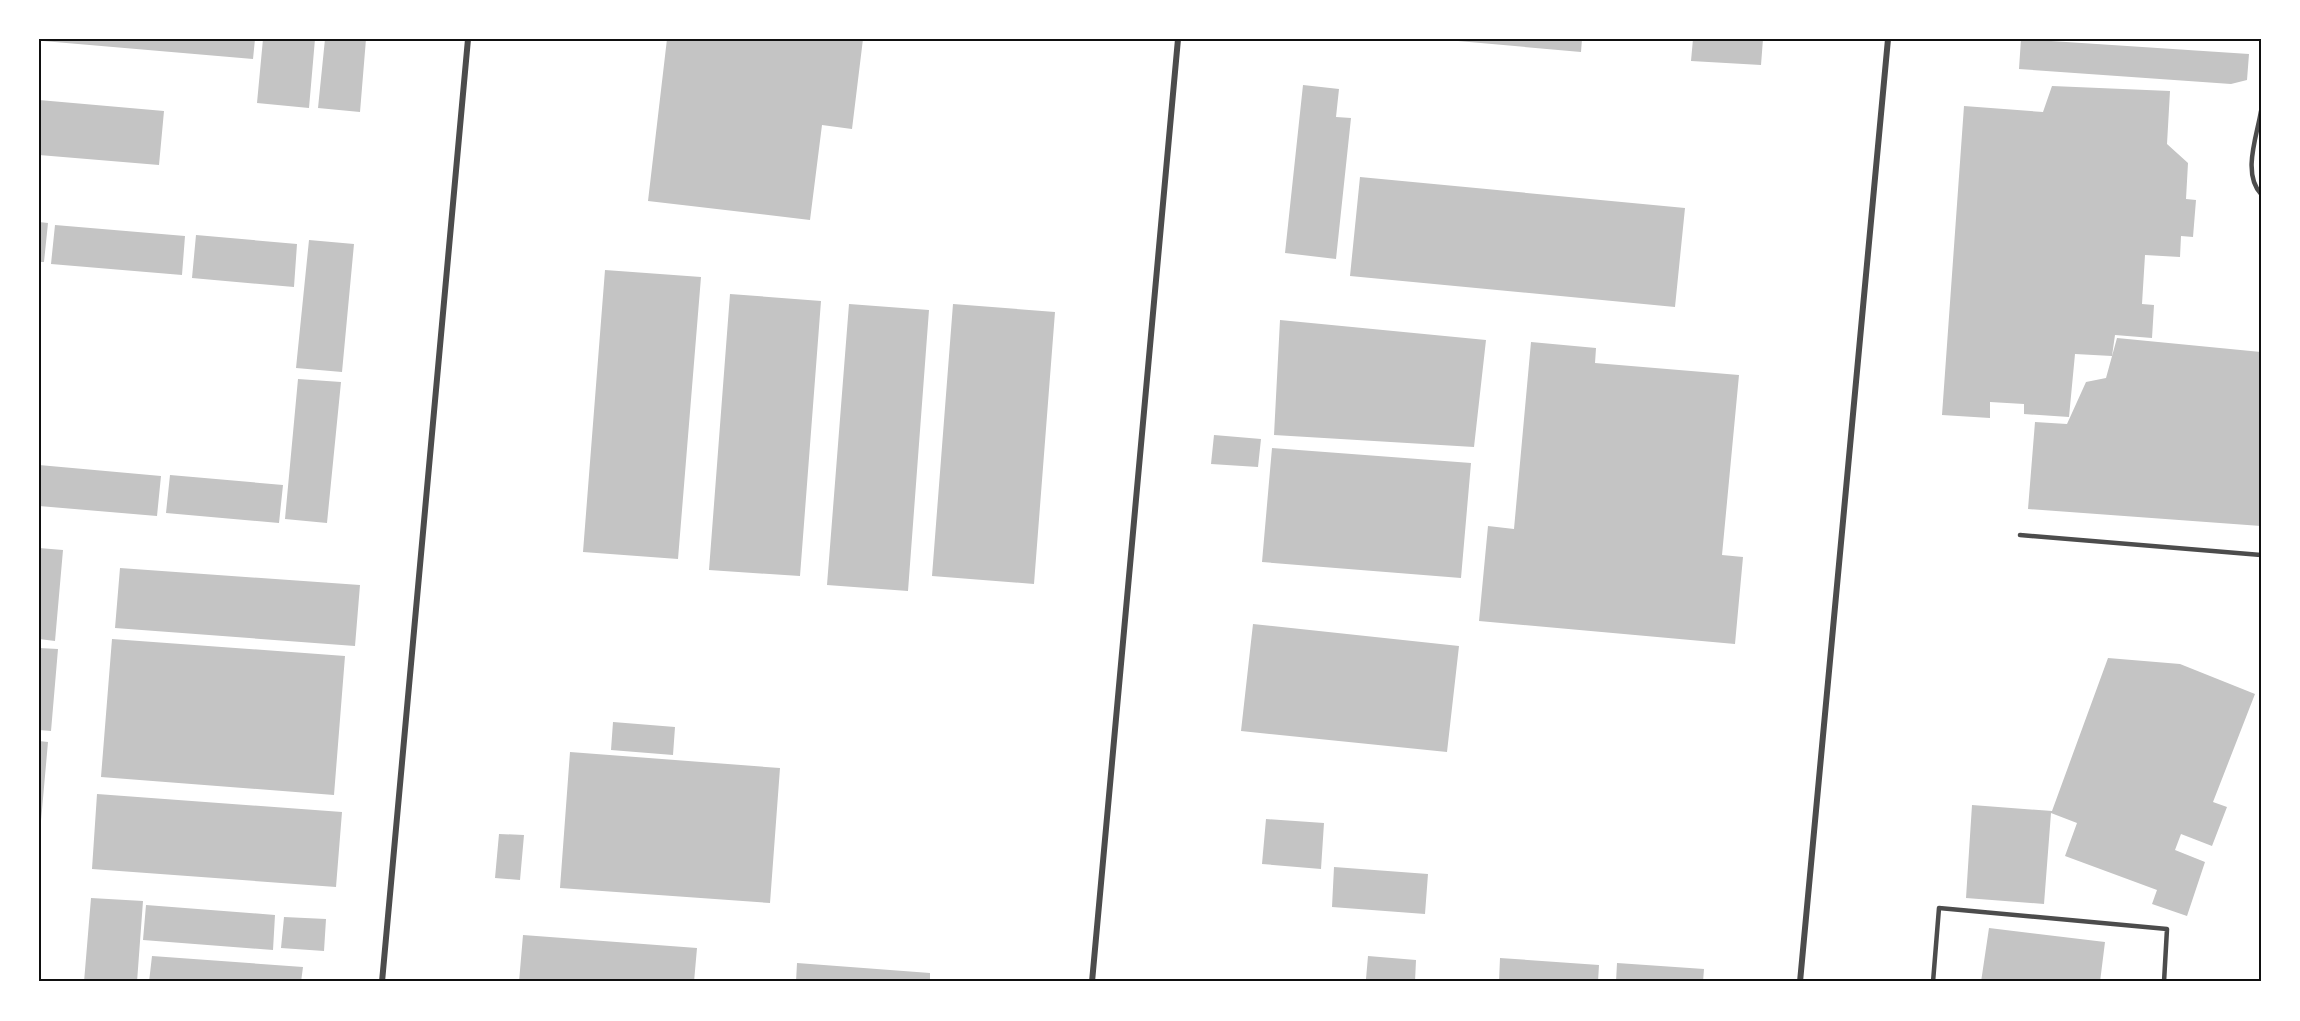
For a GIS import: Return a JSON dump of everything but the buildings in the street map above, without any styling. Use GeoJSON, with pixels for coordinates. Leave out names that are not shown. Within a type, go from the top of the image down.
{"type":"FeatureCollection","features":[{"type":"Feature","properties":{"kind":"street"},"geometry":{"type":"LineString","coordinates":[[382,982],[468,39]]}},
{"type":"Feature","properties":{"kind":"street"},"geometry":{"type":"LineString","coordinates":[[1092,982],[1178,39]]}},
{"type":"Feature","properties":{"kind":"street"},"geometry":{"type":"LineString","coordinates":[[1800,982],[1888,39]]}},
{"type":"Feature","properties":{"kind":"lane"},"geometry":{"type":"LineString","coordinates":[[2261,111],[2251,168],[2254,186],[2261,194]]}},
{"type":"Feature","properties":{"kind":"lane"},"geometry":{"type":"LineString","coordinates":[[2020,535],[2261,555]]}},
{"type":"Feature","properties":{"kind":"lane"},"geometry":{"type":"LineString","coordinates":[[1933,982],[1939,908],[2168,929],[2164,982]]}}]}
